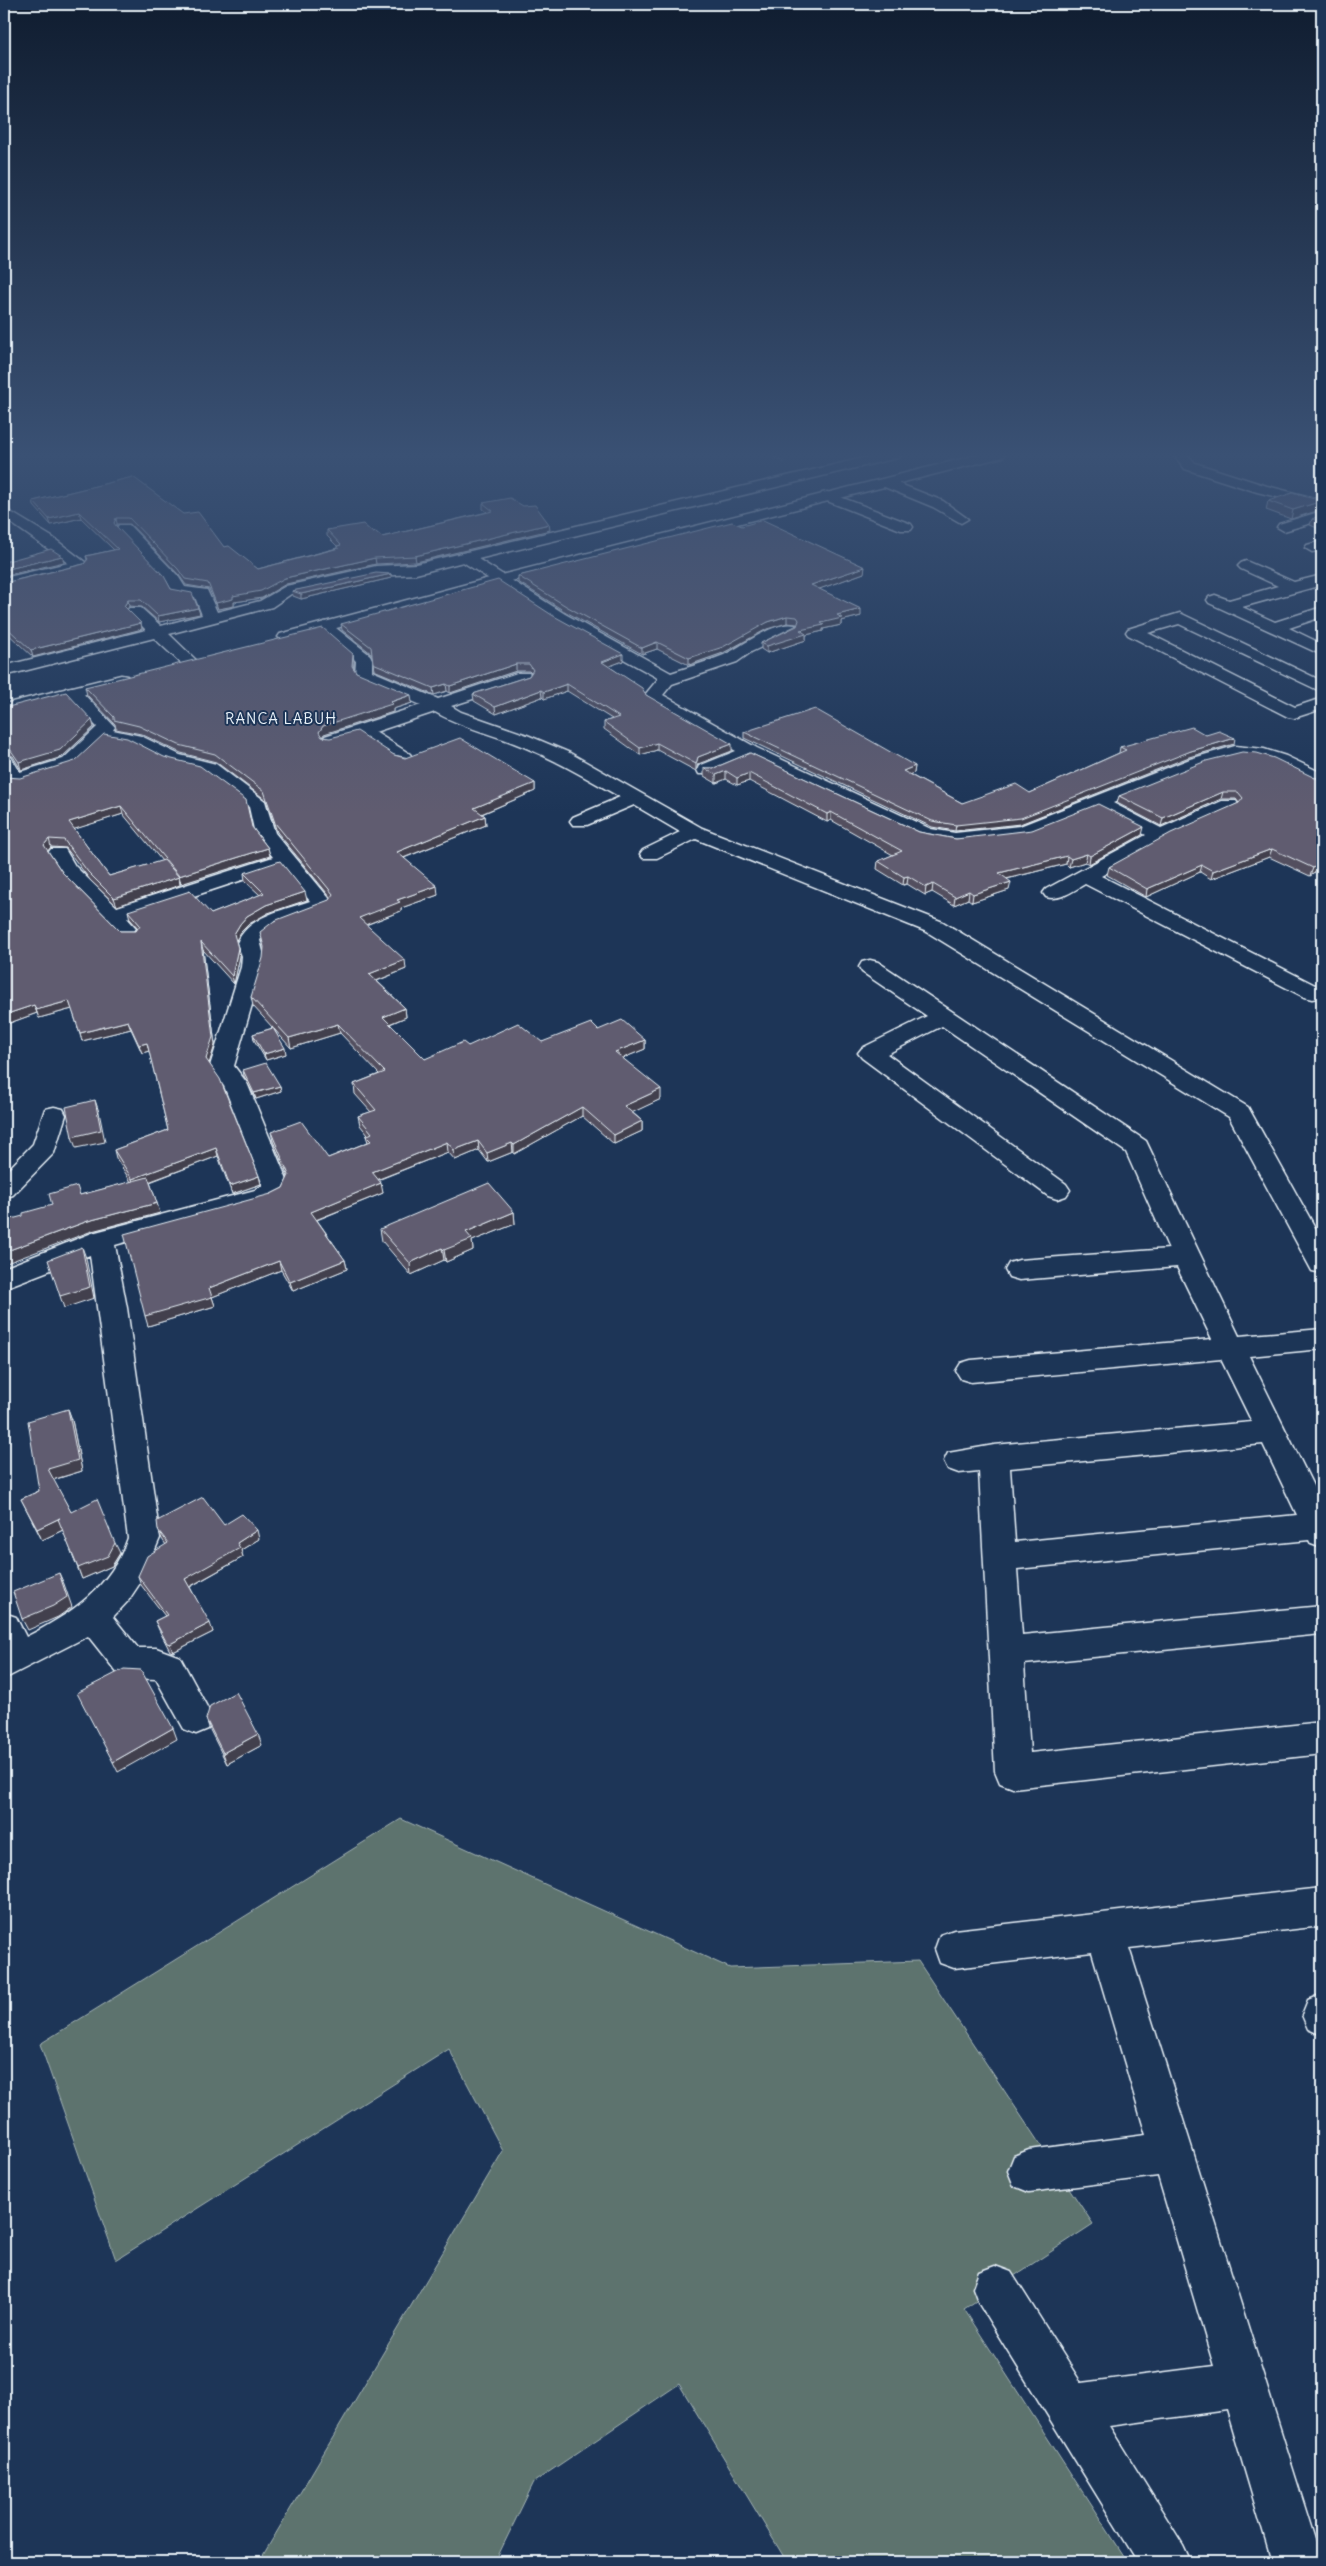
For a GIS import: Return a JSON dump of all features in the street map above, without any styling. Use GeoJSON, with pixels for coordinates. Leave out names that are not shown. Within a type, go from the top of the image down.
{"type":"FeatureCollection","features":[{"type":"Feature","properties":{"kind":"street"},"geometry":{"type":"LineString","coordinates":[[4,583],[43,574]]}},
{"type":"Feature","properties":{"kind":"street"},"geometry":{"type":"LineString","coordinates":[[168,574],[180,591],[201,593],[212,618]]}},
{"type":"Feature","properties":{"kind":"street"},"geometry":{"type":"LineString","coordinates":[[4,671],[166,640],[212,618],[266,604],[291,590],[360,574]]}},
{"type":"Feature","properties":{"kind":"street"},"geometry":{"type":"LineString","coordinates":[[271,641],[325,628],[496,574]]}},
{"type":"Feature","properties":{"kind":"street"},"geometry":{"type":"LineString","coordinates":[[1264,574],[1293,586]]}},
{"type":"Feature","properties":{"kind":"street"},"geometry":{"type":"LineString","coordinates":[[491,575],[588,634],[651,666],[666,676],[665,681]]}},
{"type":"Feature","properties":{"kind":"street"},"geometry":{"type":"LineString","coordinates":[[1322,580],[1221,603],[1322,650]]}},
{"type":"Feature","properties":{"kind":"street"},"geometry":{"type":"LineString","coordinates":[[134,611],[189,661]]}},
{"type":"Feature","properties":{"kind":"street"},"geometry":{"type":"LineString","coordinates":[[1274,628],[1322,612]]}},
{"type":"Feature","properties":{"kind":"street"},"geometry":{"type":"LineString","coordinates":[[1322,687],[1180,618],[1134,632],[1294,713],[1322,703]]}},
{"type":"Feature","properties":{"kind":"street"},"geometry":{"type":"LineString","coordinates":[[325,628],[364,659],[364,674],[435,704],[455,716],[521,739],[563,757],[695,832],[935,926],[1239,1112],[1322,1264]]}},
{"type":"Feature","properties":{"kind":"street"},"geometry":{"type":"LineString","coordinates":[[789,628],[745,648],[729,659],[665,681],[653,696],[751,752],[910,828],[943,838],[968,838],[1023,832],[1197,763],[1235,752],[1257,753],[1279,760],[1322,780]]}},
{"type":"Feature","properties":{"kind":"street"},"geometry":{"type":"LineString","coordinates":[[171,666],[207,657]]}},
{"type":"Feature","properties":{"kind":"street"},"geometry":{"type":"LineString","coordinates":[[4,709],[136,676]]}},
{"type":"Feature","properties":{"kind":"street"},"geometry":{"type":"LineString","coordinates":[[332,740],[435,704],[523,677]]}},
{"type":"Feature","properties":{"kind":"street"},"geometry":{"type":"LineString","coordinates":[[4,761],[15,780],[70,763],[102,733],[106,727],[104,724],[72,692]]}},
{"type":"Feature","properties":{"kind":"street"},"geometry":{"type":"LineString","coordinates":[[360,730],[403,758]]}},
{"type":"Feature","properties":{"kind":"street"},"geometry":{"type":"LineString","coordinates":[[4,1278],[101,1240],[264,1196],[274,1190],[276,1185],[235,1084],[226,1075],[222,1066],[252,967],[254,956],[248,943],[250,938],[267,923],[324,903],[265,834],[258,805],[209,768],[173,759],[135,740],[102,733]]}},
{"type":"Feature","properties":{"kind":"street"},"geometry":{"type":"LineString","coordinates":[[706,770],[751,752]]}},
{"type":"Feature","properties":{"kind":"street"},"geometry":{"type":"LineString","coordinates":[[580,821],[635,798]]}},
{"type":"Feature","properties":{"kind":"street"},"geometry":{"type":"LineString","coordinates":[[1096,802],[1161,836]]}},
{"type":"Feature","properties":{"kind":"street"},"geometry":{"type":"LineString","coordinates":[[1053,893],[1161,836],[1229,805]]}},
{"type":"Feature","properties":{"kind":"street"},"geometry":{"type":"LineString","coordinates":[[650,854],[695,832]]}},
{"type":"Feature","properties":{"kind":"street"},"geometry":{"type":"LineString","coordinates":[[58,853],[67,869],[111,916],[130,932]]}},
{"type":"Feature","properties":{"kind":"street"},"geometry":{"type":"LineString","coordinates":[[111,916],[286,859]]}},
{"type":"Feature","properties":{"kind":"street"},"geometry":{"type":"LineString","coordinates":[[1086,876],[1319,993]]}},
{"type":"Feature","properties":{"kind":"street"},"geometry":{"type":"LineString","coordinates":[[870,967],[1137,1147],[1186,1257],[1320,1531],[1000,1557]]}},
{"type":"Feature","properties":{"kind":"street"},"geometry":{"type":"LineString","coordinates":[[945,1016],[870,1053],[1057,1190]]}},
{"type":"Feature","properties":{"kind":"street"},"geometry":{"type":"LineString","coordinates":[[4,1189],[45,1147],[54,1115]]}},
{"type":"Feature","properties":{"kind":"street"},"geometry":{"type":"LineString","coordinates":[[4,1627],[11,1660],[92,1616],[122,1584],[136,1561],[144,1538],[113,1308],[101,1240]]}},
{"type":"Feature","properties":{"kind":"street"},"geometry":{"type":"LineString","coordinates":[[1019,1270],[1186,1257]]}},
{"type":"Feature","properties":{"kind":"street"},"geometry":{"type":"LineString","coordinates":[[971,1371],[1322,1340]]}},
{"type":"Feature","properties":{"kind":"street"},"geometry":{"type":"LineString","coordinates":[[958,1460],[1272,1432]]}},
{"type":"Feature","properties":{"kind":"street"},"geometry":{"type":"LineString","coordinates":[[994,1457],[1013,1771],[1322,1738]]}},
{"type":"Feature","properties":{"kind":"street"},"geometry":{"type":"LineString","coordinates":[[92,1616],[130,1663],[156,1663],[168,1668],[196,1718]]}},
{"type":"Feature","properties":{"kind":"street"},"geometry":{"type":"LineString","coordinates":[[1006,1652],[1322,1620]]}},
{"type":"Feature","properties":{"kind":"street"},"geometry":{"type":"LineString","coordinates":[[954,1949],[1322,1907]]}},
{"type":"Feature","properties":{"kind":"street"},"geometry":{"type":"LineString","coordinates":[[1104,1932],[1297,2562]]}},
{"type":"Feature","properties":{"kind":"street"},"geometry":{"type":"LineString","coordinates":[[1029,2171],[1171,2153]]}},
{"type":"Feature","properties":{"kind":"street"},"geometry":{"type":"LineString","coordinates":[[995,2288],[1166,2562]]}},
{"type":"Feature","properties":{"kind":"street"},"geometry":{"type":"LineString","coordinates":[[1071,2408],[1242,2385]]}},
{"type":"Feature","properties":{"kind":"green space"},"geometry":{"type":"Polygon","coordinates":[[[401,1819],[730,1968],[918,1961],[1093,2224],[964,2309],[1128,2562],[787,2562],[679,2384],[534,2482],[495,2562],[259,2562],[503,2151],[449,2049],[116,2260],[40,2044],[401,1819]]]}},
{"type":"Feature","properties":{"kind":"building"},"geometry":{"type":"Polygon","coordinates":[[[43,574],[162,574],[171,589],[192,593],[198,608],[158,616],[141,600],[128,600],[124,606],[141,623],[31,650],[4,625],[4,583],[43,574]]]}},
{"type":"Feature","properties":{"kind":"building"},"geometry":{"type":"Polygon","coordinates":[[[181,574],[304,574],[285,578],[261,591],[233,596],[233,599],[216,603],[208,583],[185,579],[181,574]]]}},
{"type":"Feature","properties":{"kind":"building"},"geometry":{"type":"Polygon","coordinates":[[[373,574],[391,574],[301,594],[292,591],[373,574]]]}},
{"type":"Feature","properties":{"kind":"building"},"geometry":{"type":"Polygon","coordinates":[[[527,574],[845,574],[811,585],[861,609],[837,615],[842,618],[821,623],[824,625],[800,630],[806,634],[767,646],[761,643],[797,626],[799,620],[797,617],[787,616],[768,622],[723,647],[689,658],[657,642],[642,648],[566,606],[518,576],[527,574]]]}},
{"type":"Feature","properties":{"kind":"building"},"geometry":{"type":"Polygon","coordinates":[[[498,580],[552,615],[623,654],[602,662],[642,688],[646,695],[732,744],[698,757],[696,764],[657,743],[640,748],[604,722],[619,717],[567,684],[544,692],[541,690],[495,707],[473,694],[529,676],[533,670],[529,664],[516,664],[450,686],[446,684],[433,688],[373,663],[371,647],[341,624],[498,580]]]}},
{"type":"Feature","properties":{"kind":"building"},"geometry":{"type":"Polygon","coordinates":[[[323,628],[353,654],[352,666],[356,672],[411,695],[390,702],[392,704],[323,726],[319,732],[322,737],[330,738],[357,731],[394,755],[405,758],[460,738],[535,783],[474,808],[485,816],[397,852],[437,886],[397,900],[400,902],[359,918],[405,960],[369,974],[405,1008],[383,1017],[425,1059],[463,1042],[468,1046],[518,1023],[542,1042],[591,1023],[598,1030],[622,1020],[645,1040],[615,1052],[661,1089],[624,1106],[642,1121],[614,1135],[582,1107],[514,1145],[512,1143],[487,1153],[478,1141],[454,1150],[447,1142],[372,1172],[381,1183],[311,1212],[345,1260],[290,1282],[279,1261],[209,1288],[212,1297],[145,1316],[124,1234],[271,1194],[283,1188],[289,1175],[271,1132],[301,1121],[328,1158],[371,1141],[366,1136],[372,1133],[358,1116],[376,1110],[354,1084],[385,1072],[338,1024],[289,1038],[251,997],[263,958],[264,947],[260,932],[274,921],[329,900],[333,894],[275,823],[264,791],[215,754],[179,745],[139,726],[114,720],[114,717],[85,687],[323,628]]]}},
{"type":"Feature","properties":{"kind":"building"},"geometry":{"type":"Polygon","coordinates":[[[66,692],[92,720],[60,750],[19,762],[10,749],[4,748],[4,708],[66,692]]]}},
{"type":"Feature","properties":{"kind":"building"},"geometry":{"type":"Polygon","coordinates":[[[815,709],[915,766],[903,771],[962,803],[1016,784],[1030,793],[1126,750],[1120,747],[1192,727],[1206,735],[1219,731],[1235,738],[1191,751],[1021,818],[956,825],[932,821],[744,732],[815,709]]]}},
{"type":"Feature","properties":{"kind":"building"},"geometry":{"type":"Polygon","coordinates":[[[104,734],[127,738],[164,757],[200,766],[246,800],[252,827],[268,848],[179,876],[121,806],[69,822],[109,876],[164,860],[179,877],[114,898],[88,872],[64,840],[49,839],[44,845],[62,872],[120,931],[136,931],[140,925],[128,911],[190,891],[211,914],[264,893],[244,873],[280,861],[305,892],[266,905],[247,916],[240,924],[234,934],[238,948],[232,976],[201,942],[213,1037],[206,1059],[220,1079],[259,1176],[230,1186],[216,1148],[132,1179],[114,1150],[168,1130],[147,1043],[139,1045],[128,1021],[80,1033],[69,1001],[36,1010],[34,1005],[4,1015],[4,777],[20,778],[75,761],[104,734]]]}},
{"type":"Feature","properties":{"kind":"building"},"geometry":{"type":"Polygon","coordinates":[[[1242,752],[1257,753],[1274,758],[1315,778],[1322,778],[1322,862],[1313,868],[1272,849],[1213,871],[1202,865],[1147,889],[1109,867],[1171,833],[1239,803],[1243,798],[1238,792],[1223,792],[1163,818],[1119,796],[1206,761],[1242,752]]]}},
{"type":"Feature","properties":{"kind":"building"},"geometry":{"type":"Polygon","coordinates":[[[750,753],[919,832],[956,839],[1032,830],[1098,804],[1144,827],[1090,856],[1087,854],[1071,859],[1067,856],[999,873],[1011,882],[973,894],[969,891],[955,897],[933,884],[926,887],[908,876],[904,877],[878,861],[902,851],[831,812],[827,814],[749,773],[737,778],[726,771],[716,775],[704,768],[714,768],[750,753]]]}},
{"type":"Feature","properties":{"kind":"building"},"geometry":{"type":"Polygon","coordinates":[[[273,1028],[285,1048],[264,1054],[253,1034],[273,1028]]]}},
{"type":"Feature","properties":{"kind":"building"},"geometry":{"type":"Polygon","coordinates":[[[266,1063],[280,1086],[254,1093],[243,1070],[266,1063]]]}},
{"type":"Feature","properties":{"kind":"building"},"geometry":{"type":"Polygon","coordinates":[[[95,1100],[101,1130],[72,1137],[66,1107],[95,1100]]]}},
{"type":"Feature","properties":{"kind":"building"},"geometry":{"type":"Polygon","coordinates":[[[148,1177],[157,1203],[88,1221],[4,1252],[4,1221],[23,1216],[23,1213],[52,1205],[49,1194],[77,1186],[80,1195],[148,1177]]]}},
{"type":"Feature","properties":{"kind":"building"},"geometry":{"type":"Polygon","coordinates":[[[489,1183],[514,1212],[466,1232],[472,1239],[444,1250],[442,1248],[410,1263],[380,1229],[489,1183]]]}},
{"type":"Feature","properties":{"kind":"building"},"geometry":{"type":"Polygon","coordinates":[[[82,1247],[90,1287],[60,1296],[48,1260],[82,1247]]]}},
{"type":"Feature","properties":{"kind":"building"},"geometry":{"type":"Polygon","coordinates":[[[68,1409],[78,1460],[48,1469],[71,1512],[97,1499],[115,1543],[108,1556],[78,1568],[58,1519],[60,1518],[37,1529],[21,1499],[39,1491],[28,1421],[68,1409]]]}},
{"type":"Feature","properties":{"kind":"building"},"geometry":{"type":"Polygon","coordinates":[[[203,1497],[224,1525],[242,1514],[257,1530],[237,1543],[240,1548],[185,1579],[210,1623],[170,1644],[167,1643],[155,1621],[167,1615],[138,1576],[147,1556],[168,1543],[158,1530],[157,1521],[203,1497]]]}},
{"type":"Feature","properties":{"kind":"building"},"geometry":{"type":"Polygon","coordinates":[[[59,1573],[67,1597],[53,1606],[22,1619],[13,1592],[59,1573]]]}},
{"type":"Feature","properties":{"kind":"building"},"geometry":{"type":"Polygon","coordinates":[[[124,1669],[141,1670],[173,1728],[113,1762],[77,1693],[124,1669]]]}},
{"type":"Feature","properties":{"kind":"building"},"geometry":{"type":"Polygon","coordinates":[[[236,1692],[258,1734],[223,1753],[206,1719],[210,1706],[236,1692]]]}},
{"type":"Feature","properties":{"kind":"district","name":"RANCA LABUH"},"geometry":{"type":"Point","coordinates":[281,719]}}]}
